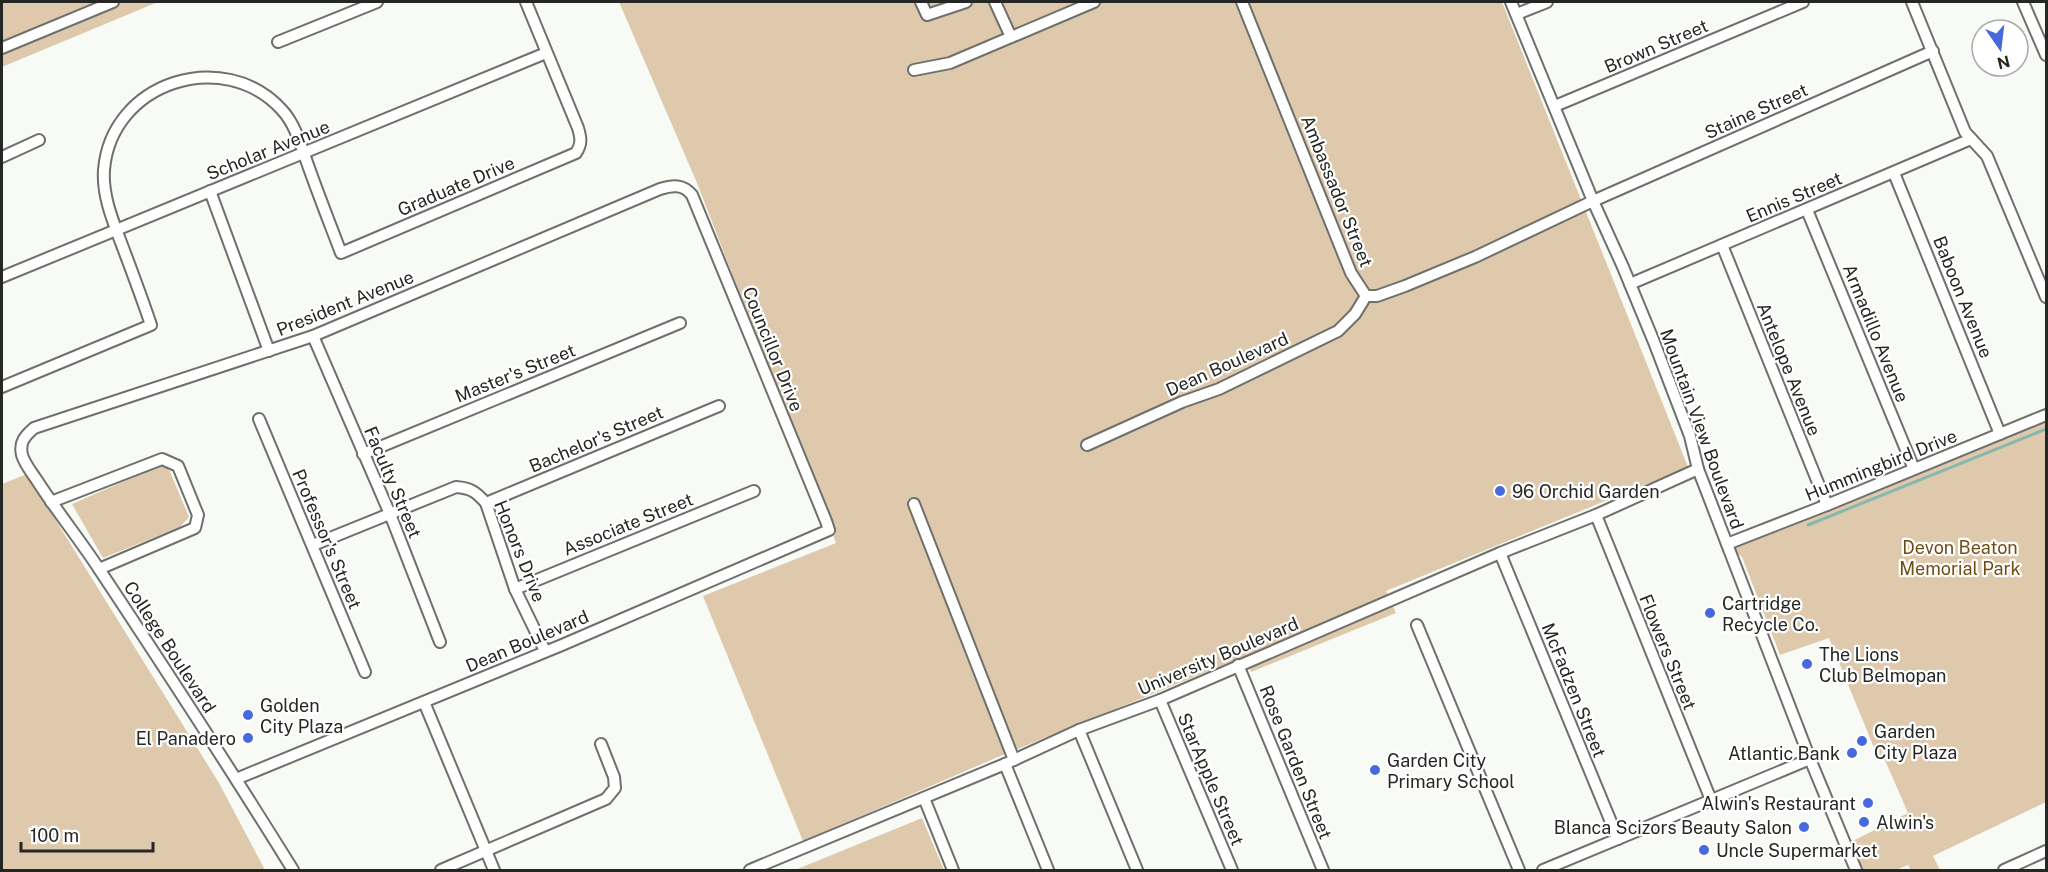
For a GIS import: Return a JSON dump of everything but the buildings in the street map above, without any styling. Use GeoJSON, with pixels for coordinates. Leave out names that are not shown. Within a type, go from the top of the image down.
{"type":"FeatureCollection","features":[{"type":"Feature","properties":{"kind":"street"},"geometry":{"type":"LineString","coordinates":[[2,48],[113,2]]}},
{"type":"Feature","properties":{"kind":"street"},"geometry":{"type":"LineString","coordinates":[[278,42],[377,2]]}},
{"type":"Feature","properties":{"kind":"street"},"geometry":{"type":"LineString","coordinates":[[526,2],[546,53]]}},
{"type":"Feature","properties":{"kind":"street"},"geometry":{"type":"LineString","coordinates":[[921,2],[927,15],[966,2]]}},
{"type":"Feature","properties":{"kind":"street"},"geometry":{"type":"LineString","coordinates":[[996,2],[1011,37]]}},
{"type":"Feature","properties":{"kind":"street"},"geometry":{"type":"LineString","coordinates":[[914,70],[950,63],[1094,2]]}},
{"type":"Feature","properties":{"kind":"street","name":"Ambassador Street"},"geometry":{"type":"LineString","coordinates":[[1242,2],[1351,273],[1366,296]]}},
{"type":"Feature","properties":{"kind":"street","name":"Mountain View Boulevard"},"geometry":{"type":"LineString","coordinates":[[1511,2],[1593,201],[1630,284],[1690,436],[1698,469],[1810,759],[1856,870]]}},
{"type":"Feature","properties":{"kind":"street"},"geometry":{"type":"LineString","coordinates":[[1516,14],[1547,2]]}},
{"type":"Feature","properties":{"kind":"street","name":"Brown Street"},"geometry":{"type":"LineString","coordinates":[[1555,106],[1803,2]]}},
{"type":"Feature","properties":{"kind":"street"},"geometry":{"type":"LineString","coordinates":[[1912,2],[1965,132],[1987,156],[2046,297]]}},
{"type":"Feature","properties":{"kind":"street"},"geometry":{"type":"LineString","coordinates":[[2024,2],[2046,55]]}},
{"type":"Feature","properties":{"kind":"street","name":"Staine Street"},"geometry":{"type":"LineString","coordinates":[[1593,201],[1933,51]]}},
{"type":"Feature","properties":{"kind":"street","name":"Graduate Drive"},"geometry":{"type":"LineString","coordinates":[[303,153],[341,253],[576,153],[581,146],[581,137],[546,53]]}},
{"type":"Feature","properties":{"kind":"street","name":"Scholar Avenue"},"geometry":{"type":"LineString","coordinates":[[2,277],[546,53]]}},
{"type":"Feature","properties":{"kind":"street"},"geometry":{"type":"LineString","coordinates":[[2,387],[152,325],[107,201],[104,169],[108,152],[122,120],[148,94],[180,80],[198,77],[218,78],[254,88],[283,111],[303,153]]}},
{"type":"Feature","properties":{"kind":"street","name":"Ennis Street"},"geometry":{"type":"LineString","coordinates":[[1630,284],[1971,139]]}},
{"type":"Feature","properties":{"kind":"street"},"geometry":{"type":"LineString","coordinates":[[2,157],[39,140]]}},
{"type":"Feature","properties":{"kind":"street","name":"Baboon Avenue"},"geometry":{"type":"LineString","coordinates":[[1894,173],[2000,434]]}},
{"type":"Feature","properties":{"kind":"street","name":"President Avenue"},"geometry":{"type":"LineString","coordinates":[[21,443],[34,428],[313,336],[660,189],[681,186]]}},
{"type":"Feature","properties":{"kind":"street","name":"Councillor Drive"},"geometry":{"type":"LineString","coordinates":[[681,186],[693,195],[822,510],[828,530]]}},
{"type":"Feature","properties":{"kind":"street"},"geometry":{"type":"LineString","coordinates":[[210,191],[269,351]]}},
{"type":"Feature","properties":{"kind":"street"},"geometry":{"type":"LineString","coordinates":[[1366,296],[1377,296],[1465,261],[1593,201]]}},
{"type":"Feature","properties":{"kind":"street","name":"Armadillo Avenue"},"geometry":{"type":"LineString","coordinates":[[1807,210],[1914,469]]}},
{"type":"Feature","properties":{"kind":"street","name":"Antelope Avenue"},"geometry":{"type":"LineString","coordinates":[[1722,245],[1827,505]]}},
{"type":"Feature","properties":{"kind":"street","name":"Dean Boulevard"},"geometry":{"type":"LineString","coordinates":[[1087,445],[1182,402],[1219,389],[1338,331],[1355,314],[1366,296]]}},
{"type":"Feature","properties":{"kind":"street","name":"Master's Street"},"geometry":{"type":"LineString","coordinates":[[363,454],[680,323]]}},
{"type":"Feature","properties":{"kind":"street","name":"Faculty Street"},"geometry":{"type":"LineString","coordinates":[[313,336],[390,514],[440,642]]}},
{"type":"Feature","properties":{"kind":"street","name":"Bachelor's Street"},"geometry":{"type":"LineString","coordinates":[[486,503],[720,406]]}},
{"type":"Feature","properties":{"kind":"street","name":"Hummingbird Drive"},"geometry":{"type":"LineString","coordinates":[[1727,543],[1827,505],[2046,415]]}},
{"type":"Feature","properties":{"kind":"street","name":"Professor's Street"},"geometry":{"type":"LineString","coordinates":[[259,418],[365,672]]}},
{"type":"Feature","properties":{"kind":"street","name":"College Boulevard"},"geometry":{"type":"LineString","coordinates":[[21,443],[26,463],[99,569],[293,870]]}},
{"type":"Feature","properties":{"kind":"street"},"geometry":{"type":"LineString","coordinates":[[51,502],[162,459],[178,466],[198,515],[195,528],[99,569]]}},
{"type":"Feature","properties":{"kind":"street","name":"University Boulevard"},"geometry":{"type":"LineString","coordinates":[[750,870],[1009,762],[1079,730],[1160,700],[1596,515],[1698,469]]}},
{"type":"Feature","properties":{"kind":"street","name":"Honors Drive"},"geometry":{"type":"LineString","coordinates":[[313,545],[456,487],[468,488],[477,493],[486,503],[515,588],[545,651]]}},
{"type":"Feature","properties":{"kind":"street","name":"Associate Street"},"geometry":{"type":"LineString","coordinates":[[515,588],[754,491]]}},
{"type":"Feature","properties":{"kind":"street"},"geometry":{"type":"LineString","coordinates":[[914,504],[1048,870]]}},
{"type":"Feature","properties":{"kind":"street","name":"Flowers Street"},"geometry":{"type":"LineString","coordinates":[[1596,515],[1711,800]]}},
{"type":"Feature","properties":{"kind":"street","name":"Dean Boulevard"},"geometry":{"type":"LineString","coordinates":[[236,779],[424,702],[828,530]]}},
{"type":"Feature","properties":{"kind":"street","name":"McFadzen Street"},"geometry":{"type":"LineString","coordinates":[[1500,554],[1618,839]]}},
{"type":"Feature","properties":{"kind":"street"},"geometry":{"type":"LineString","coordinates":[[1417,625],[1519,870]]}},
{"type":"Feature","properties":{"kind":"street","name":"Rose Garden Street"},"geometry":{"type":"LineString","coordinates":[[1238,666],[1323,870]]}},
{"type":"Feature","properties":{"kind":"street","name":"StarApple Street"},"geometry":{"type":"LineString","coordinates":[[1160,700],[1232,870]]}},
{"type":"Feature","properties":{"kind":"street"},"geometry":{"type":"LineString","coordinates":[[424,702],[494,870]]}},
{"type":"Feature","properties":{"kind":"street"},"geometry":{"type":"LineString","coordinates":[[1079,730],[1137,870]]}},
{"type":"Feature","properties":{"kind":"street"},"geometry":{"type":"LineString","coordinates":[[441,870],[606,799],[615,788],[614,777],[601,744]]}},
{"type":"Feature","properties":{"kind":"street"},"geometry":{"type":"LineString","coordinates":[[1543,870],[1810,759]]}},
{"type":"Feature","properties":{"kind":"street"},"geometry":{"type":"LineString","coordinates":[[924,798],[953,870]]}},
{"type":"Feature","properties":{"kind":"street"},"geometry":{"type":"LineString","coordinates":[[2004,870],[2046,851]]}},
{"type":"Feature","properties":{"kind":"green space"},"geometry":{"type":"Polygon","coordinates":[[[2,2],[158,2],[2,67],[2,2]]]}},
{"type":"Feature","properties":{"kind":"green space"},"geometry":{"type":"Polygon","coordinates":[[[619,2],[1502,2],[1688,467],[1386,591],[1396,613],[1251,672],[1243,657],[998,757],[803,841],[703,596],[836,543],[697,183],[619,2]]]}},
{"type":"Feature","properties":{"kind":"green space","name":"Devon Beaton Memorial Park"},"geometry":{"type":"Polygon","coordinates":[[[2046,415],[2046,802],[1933,856],[1940,870],[1911,870],[1908,865],[1896,870],[1856,870],[1845,845],[1908,813],[1884,758],[1877,755],[1829,638],[1780,655],[1742,557],[1727,544],[2046,415]]]}},
{"type":"Feature","properties":{"kind":"green space"},"geometry":{"type":"Polygon","coordinates":[[[157,467],[168,467],[189,517],[180,527],[103,558],[72,504],[157,467]]]}},
{"type":"Feature","properties":{"kind":"green space"},"geometry":{"type":"Polygon","coordinates":[[[27,474],[219,783],[265,870],[2,870],[2,484],[27,474]]]}},
{"type":"Feature","properties":{"kind":"green space"},"geometry":{"type":"Polygon","coordinates":[[[922,818],[944,870],[795,870],[922,818]]]}},
{"type":"Feature","properties":{"kind":"waterway"},"geometry":{"type":"LineString","coordinates":[[1808,525],[2046,429]]}},
{"type":"Feature","properties":{"kind":"place","name":"96 Orchid Garden"},"geometry":{"type":"Point","coordinates":[1500,491]}},
{"type":"Feature","properties":{"kind":"place","name":"Cartridge Recycle Co."},"geometry":{"type":"Point","coordinates":[1710,613]}},
{"type":"Feature","properties":{"kind":"place","name":"The Lions Club Belmopan"},"geometry":{"type":"Point","coordinates":[1807,664]}},
{"type":"Feature","properties":{"kind":"place","name":"Golden City Plaza"},"geometry":{"type":"Point","coordinates":[248,715]}},
{"type":"Feature","properties":{"kind":"place","name":"El Panadero"},"geometry":{"type":"Point","coordinates":[248,738]}},
{"type":"Feature","properties":{"kind":"place","name":"Garden City Plaza"},"geometry":{"type":"Point","coordinates":[1862,741]}},
{"type":"Feature","properties":{"kind":"place","name":"Atlantic Bank"},"geometry":{"type":"Point","coordinates":[1852,753]}},
{"type":"Feature","properties":{"kind":"place","name":"Garden City Primary School"},"geometry":{"type":"Point","coordinates":[1375,770]}},
{"type":"Feature","properties":{"kind":"place","name":"Alwin's Restaurant"},"geometry":{"type":"Point","coordinates":[1868,803]}},
{"type":"Feature","properties":{"kind":"place","name":"Alwin's"},"geometry":{"type":"Point","coordinates":[1864,822]}},
{"type":"Feature","properties":{"kind":"place","name":"Blanca Scizors Beauty Salon"},"geometry":{"type":"Point","coordinates":[1804,827]}},
{"type":"Feature","properties":{"kind":"place","name":"Uncle Supermarket"},"geometry":{"type":"Point","coordinates":[1704,850]}}]}
